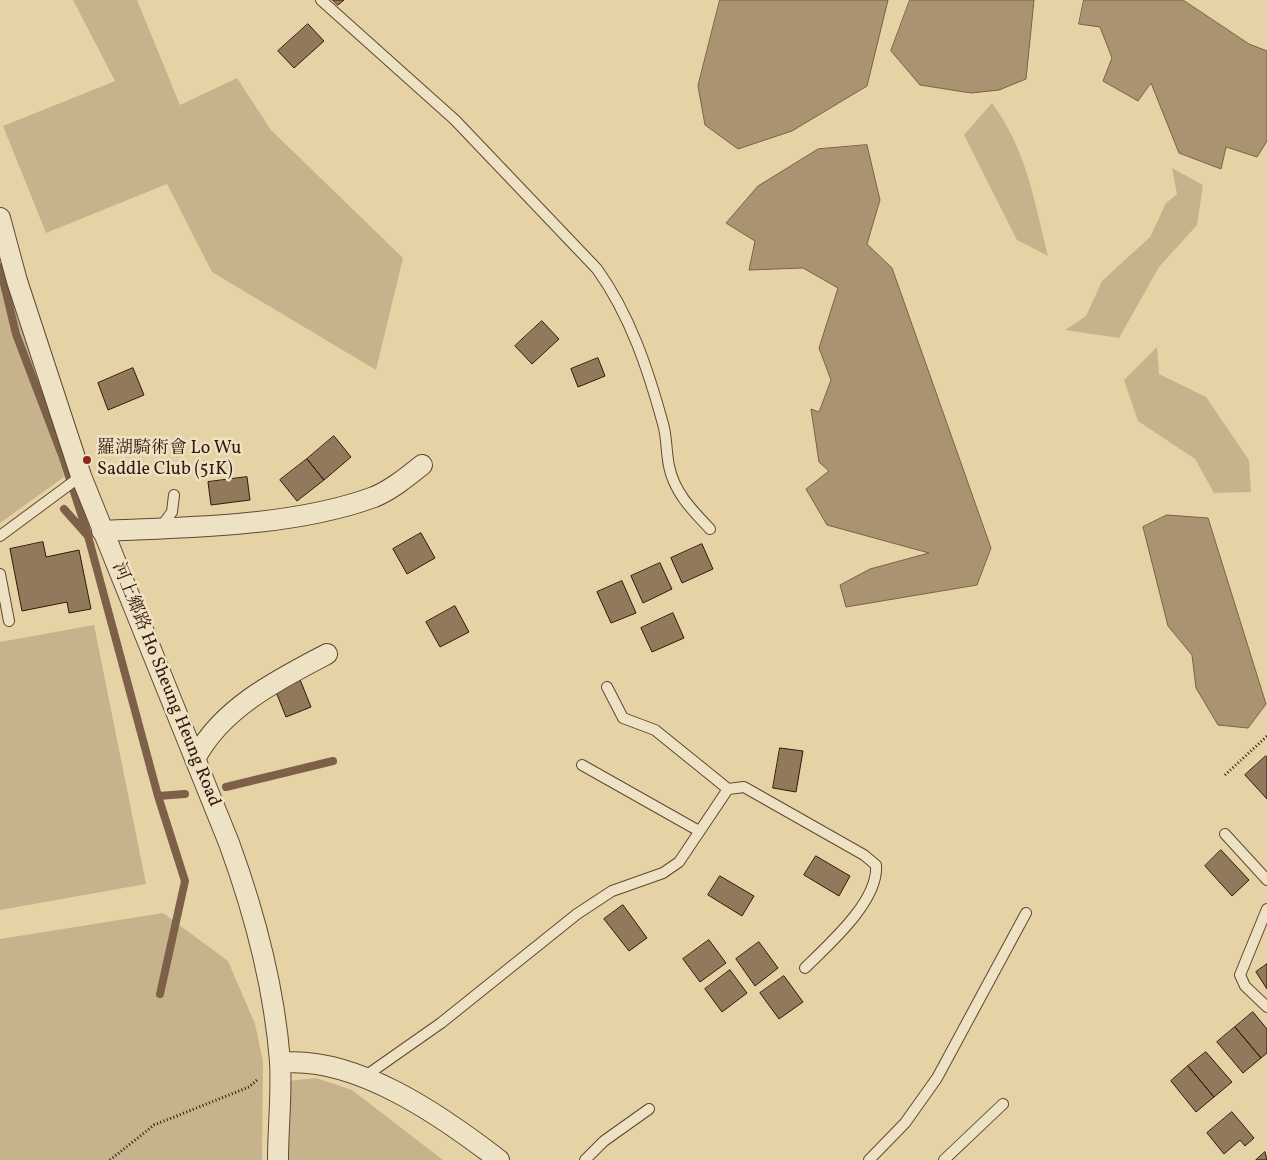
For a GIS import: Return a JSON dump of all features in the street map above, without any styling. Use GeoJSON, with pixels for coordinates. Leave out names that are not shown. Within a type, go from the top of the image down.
{"type":"FeatureCollection","features":[{"type":"Feature","properties":{"kind":"street","name":"河上鄉路 Ho Sheung Heung Road"},"geometry":{"type":"LineString","coordinates":[[0,218],[17,281],[81,476],[248,896],[263,952],[275,1010],[280,1063],[278,1160]]}},
{"type":"Feature","properties":{"kind":"street"},"geometry":{"type":"LineString","coordinates":[[102,531],[160,528],[324,513],[375,496],[404,480],[422,465]]}},
{"type":"Feature","properties":{"kind":"street"},"geometry":{"type":"LineString","coordinates":[[195,759],[201,747],[232,713],[282,677],[327,654]]}},
{"type":"Feature","properties":{"kind":"street"},"geometry":{"type":"LineString","coordinates":[[280,1063],[297,1061],[316,1064],[363,1078],[385,1087],[467,1136],[499,1160]]}},
{"type":"Feature","properties":{"kind":"lane"},"geometry":{"type":"LineString","coordinates":[[321,0],[455,120],[597,269],[608,285],[642,352],[664,427],[669,467],[679,495],[710,529]]}},
{"type":"Feature","properties":{"kind":"lane"},"geometry":{"type":"LineString","coordinates":[[0,536],[81,476]]}},
{"type":"Feature","properties":{"kind":"lane"},"geometry":{"type":"LineString","coordinates":[[160,528],[172,512],[174,496]]}},
{"type":"Feature","properties":{"kind":"lane"},"geometry":{"type":"LineString","coordinates":[[0,574],[9,621]]}},
{"type":"Feature","properties":{"kind":"lane"},"geometry":{"type":"LineString","coordinates":[[607,687],[623,718],[655,730],[728,789],[744,787],[763,796],[864,855],[876,865],[876,875],[868,895],[840,933],[805,968]]}},
{"type":"Feature","properties":{"kind":"lane"},"geometry":{"type":"LineString","coordinates":[[582,764],[699,831]]}},
{"type":"Feature","properties":{"kind":"lane"},"geometry":{"type":"LineString","coordinates":[[363,1078],[441,1023],[577,914],[612,891],[663,873],[680,862],[728,789]]}},
{"type":"Feature","properties":{"kind":"lane"},"geometry":{"type":"LineString","coordinates":[[1225,834],[1267,880]]}},
{"type":"Feature","properties":{"kind":"lane"},"geometry":{"type":"LineString","coordinates":[[1267,909],[1240,975],[1245,986],[1267,1007]]}},
{"type":"Feature","properties":{"kind":"lane"},"geometry":{"type":"LineString","coordinates":[[869,1160],[905,1123],[937,1078],[1026,913]]}},
{"type":"Feature","properties":{"kind":"lane"},"geometry":{"type":"LineString","coordinates":[[944,1160],[1003,1104]]}},
{"type":"Feature","properties":{"kind":"lane"},"geometry":{"type":"LineString","coordinates":[[585,1160],[604,1141],[649,1108]]}},
{"type":"Feature","properties":{"kind":"path"},"geometry":{"type":"LineString","coordinates":[[1225,775],[1267,736]]}},
{"type":"Feature","properties":{"kind":"path"},"geometry":{"type":"LineString","coordinates":[[110,1160],[154,1125],[249,1086],[280,1063]]}},
{"type":"Feature","properties":{"kind":"shaded area"},"geometry":{"type":"Polygon","coordinates":[[[73,0],[137,0],[180,105],[237,78],[271,130],[403,258],[376,370],[212,272],[167,184],[46,233],[3,126],[115,81],[73,0]]]}},
{"type":"Feature","properties":{"kind":"shaded area"},"geometry":{"type":"Polygon","coordinates":[[[720,0],[888,0],[867,86],[792,131],[738,149],[705,125],[698,86],[720,0]]]}},
{"type":"Feature","properties":{"kind":"shaded area"},"geometry":{"type":"Polygon","coordinates":[[[910,0],[1034,0],[1026,79],[999,90],[971,93],[920,85],[891,51],[910,0]]]}},
{"type":"Feature","properties":{"kind":"shaded area"},"geometry":{"type":"Polygon","coordinates":[[[1084,0],[1183,0],[1249,44],[1267,51],[1267,141],[1257,157],[1226,147],[1221,169],[1179,153],[1151,83],[1138,101],[1103,81],[1112,58],[1100,27],[1079,24],[1084,0]]]}},
{"type":"Feature","properties":{"kind":"shaded area"},"geometry":{"type":"Polygon","coordinates":[[[992,103],[1014,139],[1028,176],[1048,256],[1017,240],[964,135],[992,103]]]}},
{"type":"Feature","properties":{"kind":"shaded area"},"geometry":{"type":"Polygon","coordinates":[[[867,145],[880,200],[867,244],[892,268],[991,548],[977,585],[846,607],[840,585],[870,569],[929,553],[827,525],[806,489],[829,471],[819,462],[811,409],[819,412],[831,380],[819,348],[838,288],[803,268],[749,270],[755,241],[726,223],[758,186],[818,149],[867,145]]]}},
{"type":"Feature","properties":{"kind":"shaded area"},"geometry":{"type":"Polygon","coordinates":[[[1172,168],[1203,185],[1197,225],[1159,267],[1119,338],[1065,330],[1086,316],[1102,281],[1150,237],[1166,203],[1177,194],[1172,168]]]}},
{"type":"Feature","properties":{"kind":"shaded area"},"geometry":{"type":"Polygon","coordinates":[[[0,281],[18,309],[64,477],[0,523],[0,281]]]}},
{"type":"Feature","properties":{"kind":"shaded area"},"geometry":{"type":"Polygon","coordinates":[[[1157,347],[1159,374],[1206,397],[1249,460],[1251,492],[1214,493],[1195,459],[1138,421],[1124,380],[1157,347]]]}},
{"type":"Feature","properties":{"kind":"shaded area"},"geometry":{"type":"Polygon","coordinates":[[[1167,515],[1208,518],[1266,704],[1248,728],[1218,725],[1196,688],[1192,655],[1168,626],[1143,527],[1167,515]]]}},
{"type":"Feature","properties":{"kind":"shaded area"},"geometry":{"type":"Polygon","coordinates":[[[94,625],[146,884],[0,910],[0,642],[94,625]]]}},
{"type":"Feature","properties":{"kind":"shaded area"},"geometry":{"type":"Polygon","coordinates":[[[163,913],[228,961],[255,1024],[263,1061],[262,1160],[0,1160],[0,939],[163,913]]]}},
{"type":"Feature","properties":{"kind":"shaded area"},"geometry":{"type":"Polygon","coordinates":[[[316,1078],[352,1090],[443,1160],[285,1160],[288,1081],[316,1078]]]}},
{"type":"Feature","properties":{"kind":"building"},"geometry":{"type":"Polygon","coordinates":[[[333,0],[344,0],[338,5],[333,0]]]}},
{"type":"Feature","properties":{"kind":"building"},"geometry":{"type":"Polygon","coordinates":[[[308,24],[324,41],[294,68],[278,51],[308,24]]]}},
{"type":"Feature","properties":{"kind":"building"},"geometry":{"type":"Polygon","coordinates":[[[542,321],[559,339],[532,364],[515,346],[542,321]]]}},
{"type":"Feature","properties":{"kind":"building"},"geometry":{"type":"Polygon","coordinates":[[[598,358],[605,376],[578,387],[571,369],[598,358]]]}},
{"type":"Feature","properties":{"kind":"building"},"geometry":{"type":"Polygon","coordinates":[[[133,368],[144,395],[108,410],[98,383],[133,368]]]}},
{"type":"Feature","properties":{"kind":"building"},"geometry":{"type":"Polygon","coordinates":[[[334,436],[351,457],[324,480],[307,459],[334,436]]]}},
{"type":"Feature","properties":{"kind":"building"},"geometry":{"type":"Polygon","coordinates":[[[307,459],[324,480],[297,501],[280,480],[307,459]]]}},
{"type":"Feature","properties":{"kind":"building"},"geometry":{"type":"Polygon","coordinates":[[[247,477],[250,500],[211,505],[208,482],[247,477]]]}},
{"type":"Feature","properties":{"kind":"building"},"geometry":{"type":"Polygon","coordinates":[[[421,533],[435,558],[407,574],[393,549],[421,533]]]}},
{"type":"Feature","properties":{"kind":"building"},"geometry":{"type":"Polygon","coordinates":[[[43,542],[46,557],[79,550],[91,609],[69,613],[67,602],[22,611],[10,549],[43,542]]]}},
{"type":"Feature","properties":{"kind":"building"},"geometry":{"type":"Polygon","coordinates":[[[702,544],[713,569],[682,583],[671,558],[702,544]]]}},
{"type":"Feature","properties":{"kind":"building"},"geometry":{"type":"Polygon","coordinates":[[[660,563],[672,589],[643,603],[631,576],[660,563]]]}},
{"type":"Feature","properties":{"kind":"building"},"geometry":{"type":"Polygon","coordinates":[[[622,581],[636,613],[611,623],[597,592],[622,581]]]}},
{"type":"Feature","properties":{"kind":"building"},"geometry":{"type":"Polygon","coordinates":[[[455,606],[469,632],[440,647],[426,622],[455,606]]]}},
{"type":"Feature","properties":{"kind":"building"},"geometry":{"type":"Polygon","coordinates":[[[673,613],[684,638],[652,652],[641,628],[673,613]]]}},
{"type":"Feature","properties":{"kind":"building"},"geometry":{"type":"Polygon","coordinates":[[[299,677],[311,707],[286,717],[274,687],[299,677]]]}},
{"type":"Feature","properties":{"kind":"building"},"geometry":{"type":"Polygon","coordinates":[[[780,748],[803,751],[796,792],[773,788],[780,748]]]}},
{"type":"Feature","properties":{"kind":"building"},"geometry":{"type":"Polygon","coordinates":[[[1267,757],[1267,799],[1245,775],[1267,757]]]}},
{"type":"Feature","properties":{"kind":"building"},"geometry":{"type":"Polygon","coordinates":[[[1221,850],[1249,880],[1232,896],[1205,866],[1221,850]]]}},
{"type":"Feature","properties":{"kind":"building"},"geometry":{"type":"Polygon","coordinates":[[[816,856],[850,876],[839,896],[804,875],[816,856]]]}},
{"type":"Feature","properties":{"kind":"building"},"geometry":{"type":"Polygon","coordinates":[[[720,876],[754,896],[742,916],[708,895],[720,876]]]}},
{"type":"Feature","properties":{"kind":"building"},"geometry":{"type":"Polygon","coordinates":[[[623,905],[647,938],[629,951],[604,919],[623,905]]]}},
{"type":"Feature","properties":{"kind":"building"},"geometry":{"type":"Polygon","coordinates":[[[709,940],[726,963],[700,982],[683,959],[709,940]]]}},
{"type":"Feature","properties":{"kind":"building"},"geometry":{"type":"Polygon","coordinates":[[[759,942],[778,968],[755,986],[736,959],[759,942]]]}},
{"type":"Feature","properties":{"kind":"building"},"geometry":{"type":"Polygon","coordinates":[[[1267,964],[1267,989],[1256,972],[1267,964]]]}},
{"type":"Feature","properties":{"kind":"building"},"geometry":{"type":"Polygon","coordinates":[[[730,970],[747,993],[722,1012],[705,989],[730,970]]]}},
{"type":"Feature","properties":{"kind":"building"},"geometry":{"type":"Polygon","coordinates":[[[784,976],[803,1002],[779,1019],[760,993],[784,976]]]}},
{"type":"Feature","properties":{"kind":"building"},"geometry":{"type":"Polygon","coordinates":[[[1253,1012],[1267,1029],[1267,1053],[1261,1058],[1235,1027],[1253,1012]]]}},
{"type":"Feature","properties":{"kind":"building"},"geometry":{"type":"Polygon","coordinates":[[[1235,1027],[1261,1058],[1243,1073],[1217,1042],[1235,1027]]]}},
{"type":"Feature","properties":{"kind":"building"},"geometry":{"type":"Polygon","coordinates":[[[1206,1052],[1232,1082],[1214,1097],[1188,1066],[1206,1052]]]}},
{"type":"Feature","properties":{"kind":"building"},"geometry":{"type":"Polygon","coordinates":[[[1188,1066],[1214,1097],[1196,1112],[1171,1081],[1188,1066]]]}},
{"type":"Feature","properties":{"kind":"building"},"geometry":{"type":"Polygon","coordinates":[[[1232,1112],[1254,1138],[1245,1146],[1240,1140],[1224,1154],[1207,1133],[1232,1112]]]}},
{"type":"Feature","properties":{"kind":"building"},"geometry":{"type":"Polygon","coordinates":[[[1265,1152],[1267,1160],[1256,1160],[1265,1152]]]}},
{"type":"Feature","properties":{"kind":"waterway"},"geometry":{"type":"LineString","coordinates":[[0,267],[16,334],[62,455],[87,532]]}},
{"type":"Feature","properties":{"kind":"waterway"},"geometry":{"type":"LineString","coordinates":[[64,509],[88,536],[158,796],[185,881],[160,994]]}},
{"type":"Feature","properties":{"kind":"waterway"},"geometry":{"type":"LineString","coordinates":[[226,787],[333,761]]}},
{"type":"Feature","properties":{"kind":"waterway"},"geometry":{"type":"LineString","coordinates":[[158,796],[185,794]]}},
{"type":"Feature","properties":{"kind":"place","name":"羅湖騎術會 Lo Wu Saddle Club (51K)"},"geometry":{"type":"Point","coordinates":[87,460]}}]}
